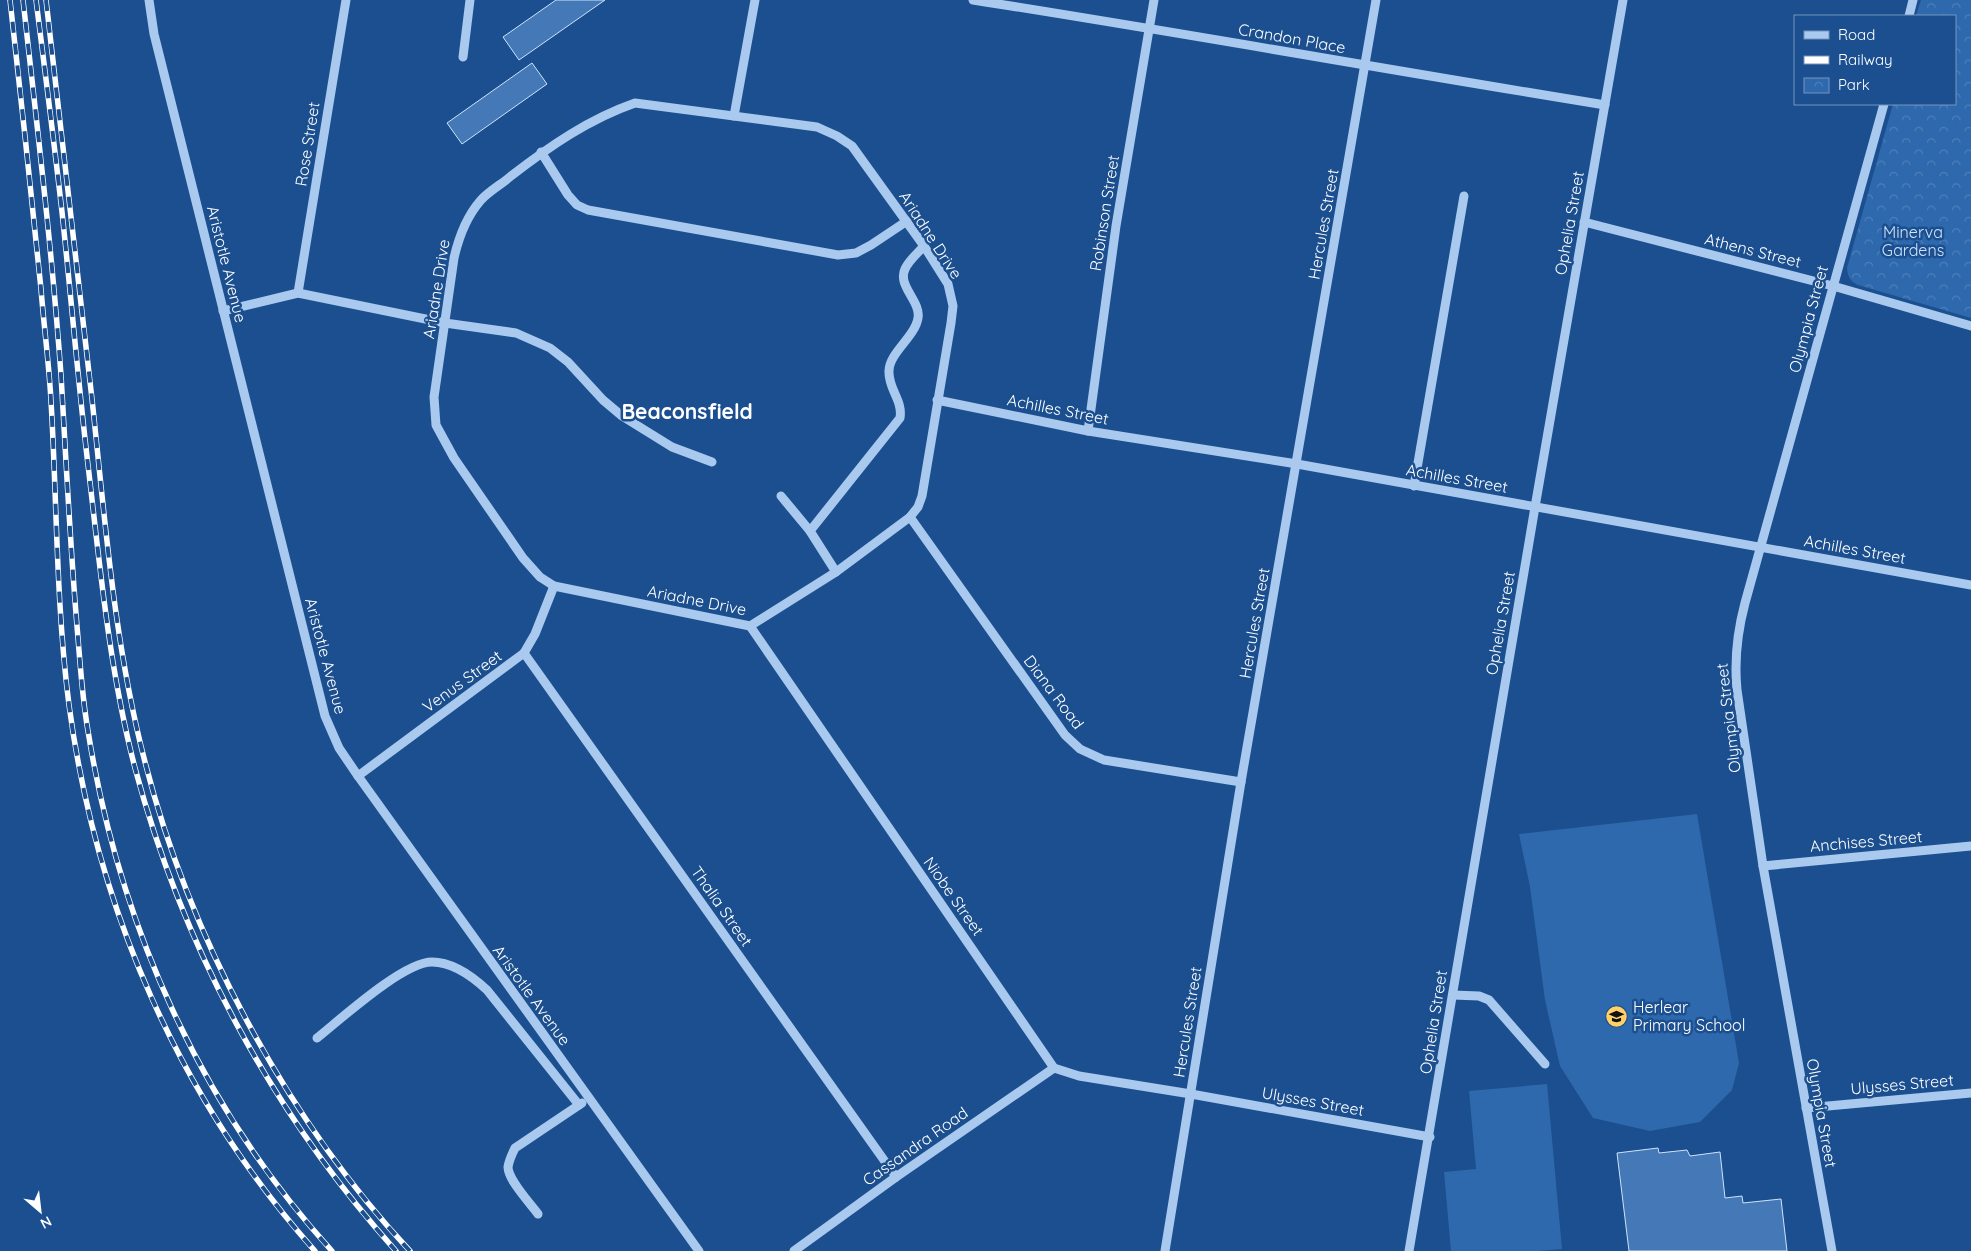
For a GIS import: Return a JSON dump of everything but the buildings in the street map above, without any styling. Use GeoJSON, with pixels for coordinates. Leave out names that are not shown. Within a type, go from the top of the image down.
{"type":"FeatureCollection","features":[{"type":"Feature","properties":{"kind":"street","name":"Aristotle Avenue"},"geometry":{"type":"LineString","coordinates":[[149,0],[154,34],[325,716],[339,748],[588,1099],[699,1251]]}},
{"type":"Feature","properties":{"kind":"street","name":"Rose Street"},"geometry":{"type":"LineString","coordinates":[[298,294],[346,0]]}},
{"type":"Feature","properties":{"kind":"street"},"geometry":{"type":"LineString","coordinates":[[463,57],[470,0]]}},
{"type":"Feature","properties":{"kind":"street"},"geometry":{"type":"LineString","coordinates":[[734,116],[756,0]]}},
{"type":"Feature","properties":{"kind":"street","name":"Crandon Place"},"geometry":{"type":"LineString","coordinates":[[973,0],[1605,105]]}},
{"type":"Feature","properties":{"kind":"street","name":"Robinson Street"},"geometry":{"type":"LineString","coordinates":[[1088,431],[1116,226],[1154,0]]}},
{"type":"Feature","properties":{"kind":"street","name":"Hercules Street"},"geometry":{"type":"LineString","coordinates":[[1165,1251],[1241,782],[1376,0]]}},
{"type":"Feature","properties":{"kind":"street","name":"Ophelia Street"},"geometry":{"type":"LineString","coordinates":[[1409,1251],[1430,1137],[1535,507],[1624,0]]}},
{"type":"Feature","properties":{"kind":"street"},"geometry":{"type":"LineString","coordinates":[[1909,15],[1914,0]]}},
{"type":"Feature","properties":{"kind":"street","name":"Ariadne Drive"},"geometry":{"type":"LineString","coordinates":[[635,103],[817,127],[837,136],[852,146],[907,221],[948,284],[953,306],[922,496],[918,507],[910,517],[836,572],[750,626],[554,586],[540,577],[523,558],[454,458],[436,424],[434,397],[454,258],[459,237],[466,221],[482,199],[541,152],[585,124],[609,112],[635,103]]}},
{"type":"Feature","properties":{"kind":"street","name":"Olympia Street"},"geometry":{"type":"LineString","coordinates":[[1832,1251],[1763,866],[1737,690],[1735,661],[1741,619],[1884,105]]}},
{"type":"Feature","properties":{"kind":"street"},"geometry":{"type":"LineString","coordinates":[[541,152],[568,195],[577,205],[588,210],[838,255],[856,253],[907,221]]}},
{"type":"Feature","properties":{"kind":"street"},"geometry":{"type":"LineString","coordinates":[[1414,486],[1464,196]]}},
{"type":"Feature","properties":{"kind":"street","name":"Athens Street"},"geometry":{"type":"LineString","coordinates":[[1584,222],[1833,286],[1971,326]]}},
{"type":"Feature","properties":{"kind":"street"},"geometry":{"type":"LineString","coordinates":[[810,531],[900,418],[901,410],[889,380],[889,366],[918,320],[918,305],[908,291],[903,273],[906,266],[924,246]]}},
{"type":"Feature","properties":{"kind":"street"},"geometry":{"type":"LineString","coordinates":[[223,311],[298,294],[445,323],[516,333],[550,348],[568,362],[603,400],[622,416],[672,447],[712,462]]}},
{"type":"Feature","properties":{"kind":"street","name":"Achilles Street"},"geometry":{"type":"LineString","coordinates":[[937,400],[1088,431],[1297,464],[1971,585]]}},
{"type":"Feature","properties":{"kind":"street"},"geometry":{"type":"LineString","coordinates":[[781,496],[810,531],[836,572]]}},
{"type":"Feature","properties":{"kind":"street","name":"Diana Road"},"geometry":{"type":"LineString","coordinates":[[910,517],[1065,735],[1080,749],[1104,760],[1241,782]]}},
{"type":"Feature","properties":{"kind":"street","name":"Venus Street"},"geometry":{"type":"LineString","coordinates":[[358,776],[524,653],[535,634],[554,586]]}},
{"type":"Feature","properties":{"kind":"street","name":"Niobe Street"},"geometry":{"type":"LineString","coordinates":[[750,626],[1054,1068]]}},
{"type":"Feature","properties":{"kind":"street","name":"Thalia Street"},"geometry":{"type":"LineString","coordinates":[[524,653],[896,1177]]}},
{"type":"Feature","properties":{"kind":"street","name":"Anchises Street"},"geometry":{"type":"LineString","coordinates":[[1763,866],[1971,846]]}},
{"type":"Feature","properties":{"kind":"street"},"geometry":{"type":"LineString","coordinates":[[317,1038],[380,988],[408,969],[422,963],[442,963],[472,977],[487,990],[578,1105]]}},
{"type":"Feature","properties":{"kind":"street"},"geometry":{"type":"LineString","coordinates":[[1453,995],[1479,996],[1489,1000],[1545,1064]]}},
{"type":"Feature","properties":{"kind":"street"},"geometry":{"type":"LineString","coordinates":[[1054,1068],[1079,1076],[1191,1094]]}},
{"type":"Feature","properties":{"kind":"street","name":"Cassandra Road"},"geometry":{"type":"LineString","coordinates":[[794,1251],[896,1177],[1054,1068]]}},
{"type":"Feature","properties":{"kind":"street","name":"Ulysses Street"},"geometry":{"type":"LineString","coordinates":[[1806,1108],[1971,1093]]}},
{"type":"Feature","properties":{"kind":"street","name":"Ulysses Street"},"geometry":{"type":"LineString","coordinates":[[1191,1094],[1430,1137]]}},
{"type":"Feature","properties":{"kind":"street"},"geometry":{"type":"LineString","coordinates":[[538,1214],[510,1176],[508,1167],[510,1158],[515,1148],[588,1099]]}},
{"type":"Feature","properties":{"kind":"green space","name":"Minerva Gardens"},"geometry":{"type":"Polygon","coordinates":[[[1921,0],[1971,0],[1971,318],[1858,285],[1851,280],[1847,271],[1893,105],[1956,105],[1956,15],[1916,15],[1921,0]]]}},
{"type":"Feature","properties":{"kind":"green space"},"geometry":{"type":"Polygon","coordinates":[[[1697,814],[1739,1063],[1732,1090],[1700,1122],[1650,1131],[1593,1118],[1560,1066],[1545,1000],[1530,887],[1519,834],[1697,814]]]}},
{"type":"Feature","properties":{"kind":"green space"},"geometry":{"type":"Polygon","coordinates":[[[1547,1084],[1562,1249],[1539,1251],[1451,1251],[1444,1172],[1476,1169],[1469,1091],[1547,1084]]]}},
{"type":"Feature","properties":{"kind":"railway"},"geometry":{"type":"LineString","coordinates":[[10,0],[49,373],[59,591],[69,705],[82,780],[100,854],[123,926],[151,997],[185,1065],[223,1130],[266,1192],[315,1251]]}},
{"type":"Feature","properties":{"kind":"railway"},"geometry":{"type":"LineString","coordinates":[[23,0],[44,188],[57,328],[81,679],[88,731],[102,803],[121,873],[144,942],[172,1009],[205,1074],[243,1136],[285,1195],[332,1251]]}},
{"type":"Feature","properties":{"kind":"railway"},"geometry":{"type":"LineString","coordinates":[[36,0],[62,212],[101,579],[118,693],[135,768],[155,834],[179,900],[206,963],[237,1025],[272,1085],[310,1142],[351,1198],[396,1251]]}},
{"type":"Feature","properties":{"kind":"railway"},"geometry":{"type":"LineString","coordinates":[[46,0],[106,536],[118,627],[134,717],[164,828],[188,894],[216,959],[248,1023],[284,1084],[323,1143],[365,1199],[410,1251]]}},
{"type":"Feature","properties":{"kind":"place","name":"Herlear Primary School"},"geometry":{"type":"Point","coordinates":[1617,1016]}},
{"type":"Feature","properties":{"kind":"district","name":"Beaconsfield"},"geometry":{"type":"Point","coordinates":[687,412]}}]}
